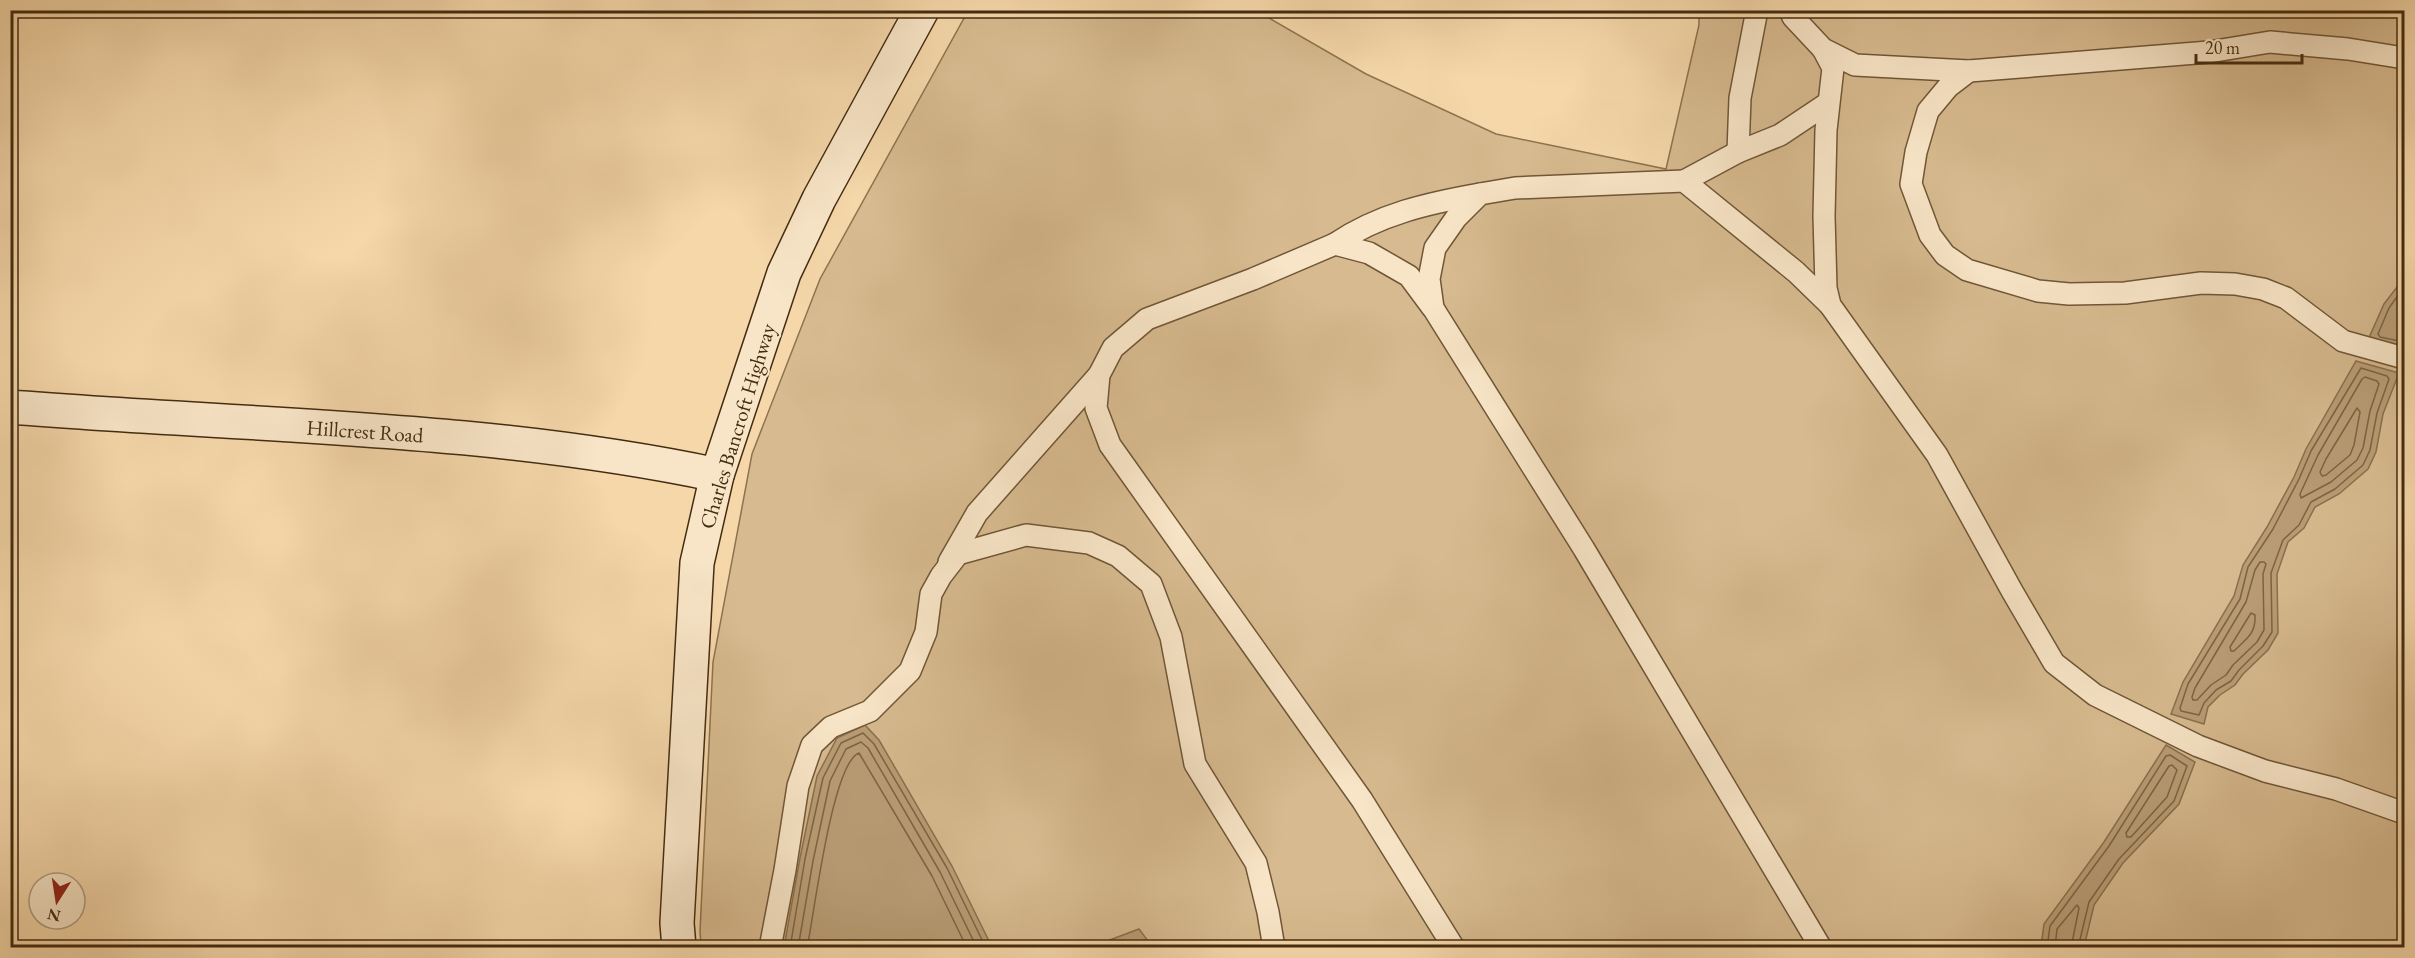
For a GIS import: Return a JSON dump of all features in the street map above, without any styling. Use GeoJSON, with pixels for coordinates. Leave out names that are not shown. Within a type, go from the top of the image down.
{"type":"FeatureCollection","features":[{"type":"Feature","properties":{"kind":"main road","name":"Charles Bancroft Highway"},"geometry":{"type":"LineString","coordinates":[[679,948],[677,923],[697,563],[717,475],[784,273],[819,200],[922,10]]}},
{"type":"Feature","properties":{"kind":"main road","name":"Hillcrest Road"},"geometry":{"type":"LineString","coordinates":[[10,407],[384,432],[582,450],[717,475]]}},
{"type":"Feature","properties":{"kind":"lane"},"geometry":{"type":"LineString","coordinates":[[1738,152],[1740,98],[1757,10]]}},
{"type":"Feature","properties":{"kind":"lane"},"geometry":{"type":"LineString","coordinates":[[1790,10],[1793,17],[1823,49],[1833,68],[1828,103],[1824,216],[1826,288],[1830,305]]}},
{"type":"Feature","properties":{"kind":"lane"},"geometry":{"type":"LineString","coordinates":[[1823,49],[1855,65],[1969,71],[2209,52],[2270,42],[2348,49],[2404,58]]}},
{"type":"Feature","properties":{"kind":"lane"},"geometry":{"type":"LineString","coordinates":[[1969,71],[1948,87],[1928,111],[1916,152],[1911,184],[1930,235],[1945,255],[1968,270],[2038,291],[2069,294],[2125,293],[2201,283],[2235,284],[2263,289],[2286,298],[2343,341],[2404,358]]}},
{"type":"Feature","properties":{"kind":"lane"},"geometry":{"type":"LineString","coordinates":[[770,948],[798,786],[812,745],[831,727],[870,711],[910,671],[926,632],[931,594],[977,513],[1099,375],[1113,348],[1147,319],[1303,258],[1390,215],[1432,202],[1515,188],[1684,181],[1738,152],[1780,135],[1828,103]]}},
{"type":"Feature","properties":{"kind":"lane"},"geometry":{"type":"LineString","coordinates":[[1684,181],[1796,272],[1830,305],[1937,455],[2054,663],[2095,695],[2198,746],[2265,771],[2336,789],[2404,813]]}},
{"type":"Feature","properties":{"kind":"lane"},"geometry":{"type":"LineString","coordinates":[[1433,308],[1429,279],[1435,248],[1456,218],[1480,194]]}},
{"type":"Feature","properties":{"kind":"lane"},"geometry":{"type":"LineString","coordinates":[[1335,243],[1369,253],[1409,276],[1433,308],[1584,549],[1821,948]]}},
{"type":"Feature","properties":{"kind":"lane"},"geometry":{"type":"LineString","coordinates":[[1099,375],[1096,408],[1110,445],[1362,800],[1454,948]]}},
{"type":"Feature","properties":{"kind":"lane"},"geometry":{"type":"LineString","coordinates":[[941,576],[958,554],[1026,535],[1089,543],[1118,556],[1151,584],[1171,638],[1195,764],[1256,863],[1274,948]]}},
{"type":"Feature","properties":{"kind":"shaded area"},"geometry":{"type":"Polygon","coordinates":[[[968,11],[1257,11],[1366,74],[1496,134],[1666,169],[1699,25],[1699,11],[2404,11],[2404,947],[701,948],[713,662],[752,454],[820,279],[968,11]]]}},
{"type":"Feature","properties":{"kind":"water"},"geometry":{"type":"Polygon","coordinates":[[[2404,278],[2404,348],[2368,340],[2384,304],[2404,278]]]}},
{"type":"Feature","properties":{"kind":"water"},"geometry":{"type":"Polygon","coordinates":[[[2356,361],[2399,373],[2383,414],[2376,452],[2368,469],[2339,494],[2315,507],[2304,528],[2288,542],[2277,574],[2278,633],[2268,650],[2235,685],[2208,707],[2204,724],[2171,714],[2183,682],[2234,596],[2243,565],[2267,527],[2306,449],[2356,361]]]}},
{"type":"Feature","properties":{"kind":"water"},"geometry":{"type":"Polygon","coordinates":[[[865,725],[879,740],[952,866],[990,943],[998,947],[784,947],[817,776],[837,738],[865,725]]]}},
{"type":"Feature","properties":{"kind":"water"},"geometry":{"type":"Polygon","coordinates":[[[2166,745],[2195,762],[2179,804],[2123,863],[2094,905],[2084,947],[2041,947],[2044,924],[2104,842],[2166,745]]]}},
{"type":"Feature","properties":{"kind":"water"},"geometry":{"type":"Polygon","coordinates":[[[1139,929],[1148,941],[1161,947],[1091,947],[1139,929]]]}}]}
